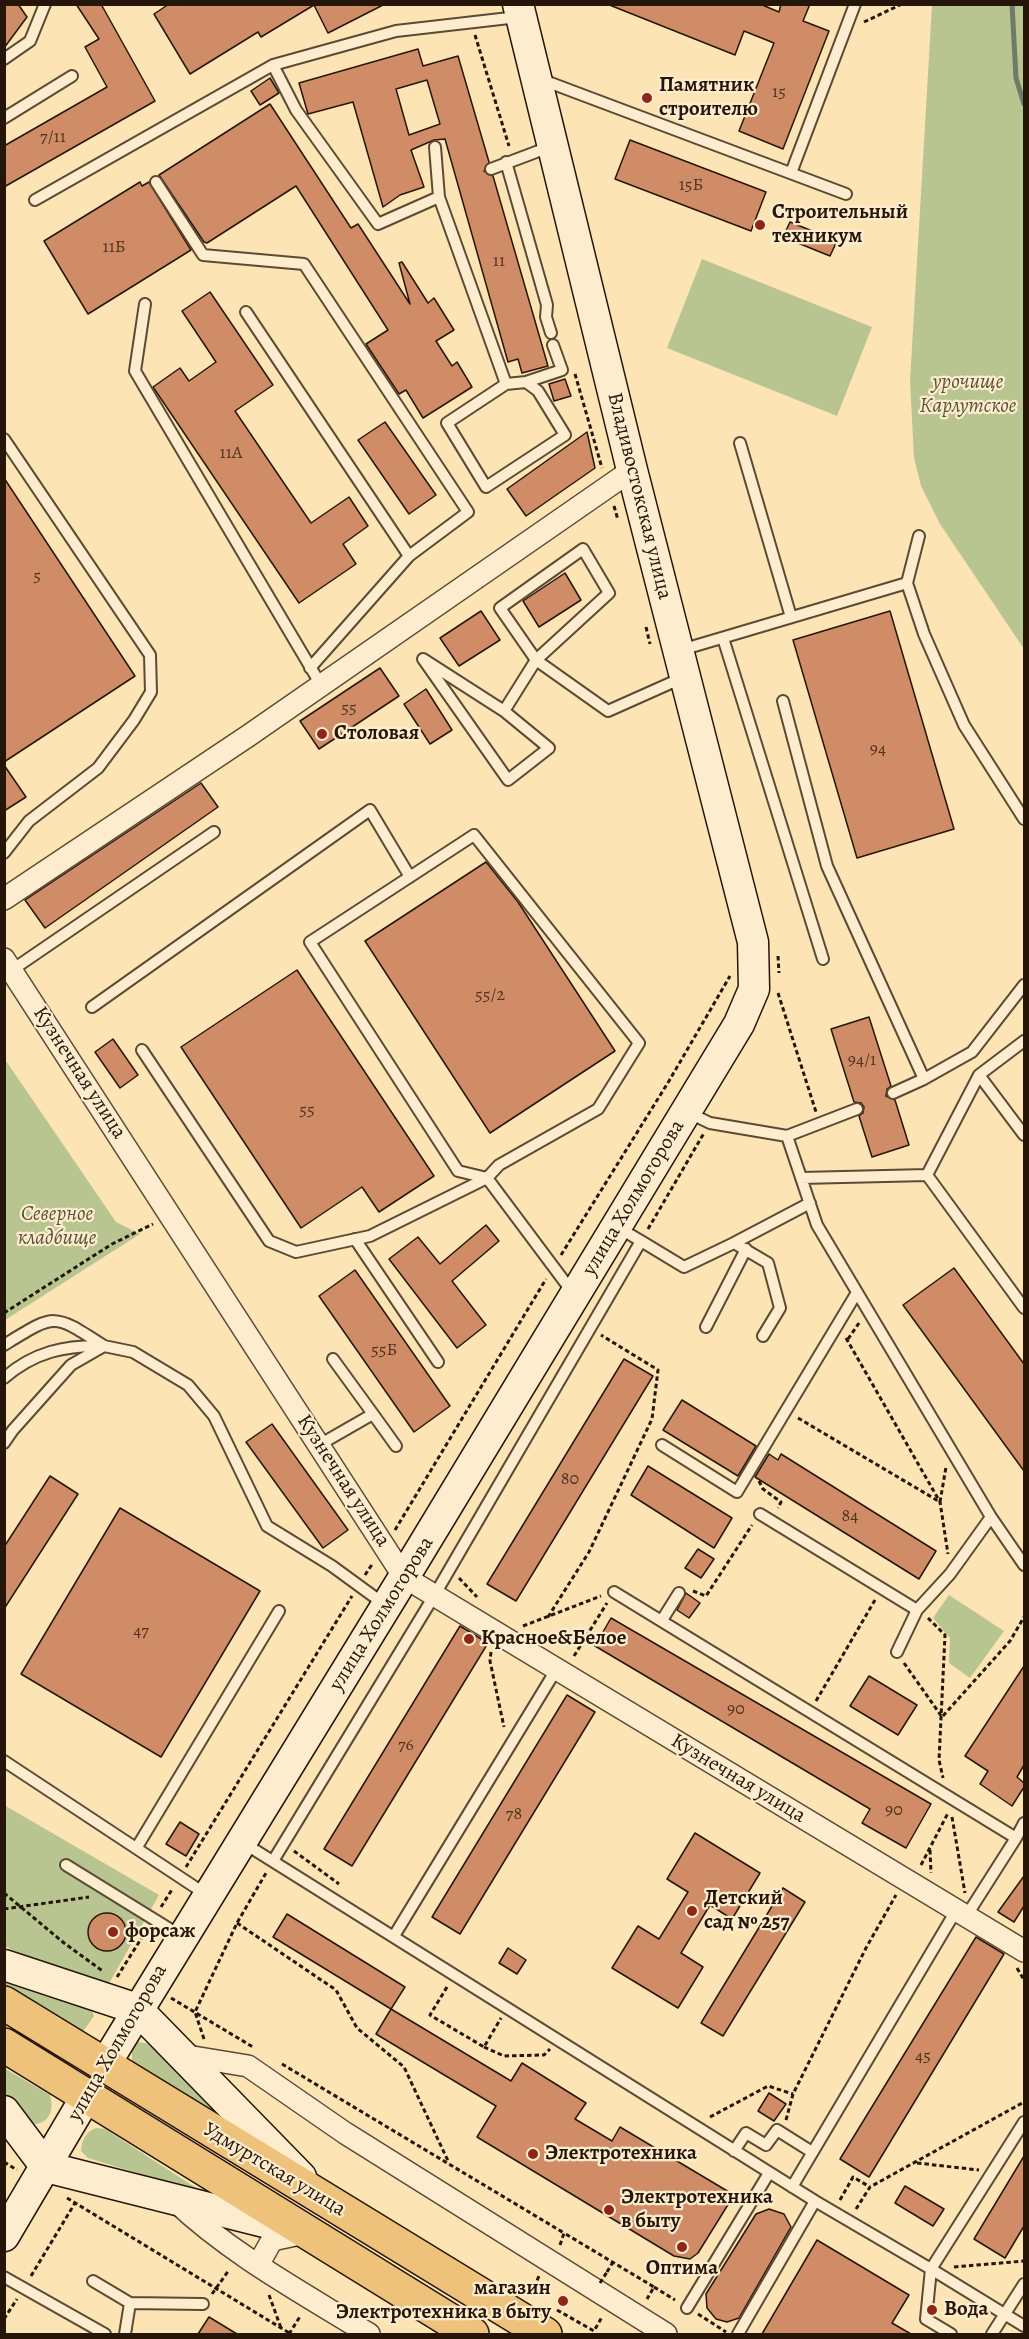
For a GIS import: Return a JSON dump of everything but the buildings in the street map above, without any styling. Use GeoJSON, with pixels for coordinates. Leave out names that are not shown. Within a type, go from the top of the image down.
{"type":"FeatureCollection","features":[{"type":"Feature","properties":{"kind":"main road","name":"Удмуртская улица"},"geometry":{"type":"LineString","coordinates":[[4,2003],[324,2200],[546,2320]]}},
{"type":"Feature","properties":{"kind":"main road","name":"Удмуртская улица"},"geometry":{"type":"LineString","coordinates":[[4,2045],[472,2334]]}},
{"type":"Feature","properties":{"kind":"main road","name":"улица Холмогорова"},"geometry":{"type":"LineString","coordinates":[[87,2097],[104,2066]]}},
{"type":"Feature","properties":{"kind":"street","name":"Владивостокская улица"},"geometry":{"type":"LineString","coordinates":[[520,10],[632,470],[675,672],[753,942],[754,983]]}},
{"type":"Feature","properties":{"kind":"street"},"geometry":{"type":"LineString","coordinates":[[4,899],[316,677],[632,470]]}},
{"type":"Feature","properties":{"kind":"street","name":"Кузнечная улица"},"geometry":{"type":"LineString","coordinates":[[8,964],[404,1577],[493,1632],[564,1664],[906,1878],[963,1908],[1024,1951]]}},
{"type":"Feature","properties":{"kind":"street","name":"улица Холмогорова"},"geometry":{"type":"LineString","coordinates":[[104,2066],[144,1997],[575,1296],[629,1234],[687,1112],[739,1024],[754,983]]}},
{"type":"Feature","properties":{"kind":"street"},"geometry":{"type":"LineString","coordinates":[[4,1965],[144,1997],[182,2055],[324,2200]]}},
{"type":"Feature","properties":{"kind":"street"},"geometry":{"type":"LineString","coordinates":[[182,2055],[248,2066],[345,2133],[546,2261],[666,2334]]}},
{"type":"Feature","properties":{"kind":"street","name":"улица Холмогорова"},"geometry":{"type":"LineString","coordinates":[[4,2236],[87,2097]]}},
{"type":"Feature","properties":{"kind":"street"},"geometry":{"type":"LineString","coordinates":[[4,2111],[46,2167],[307,2233]]}},
{"type":"Feature","properties":{"kind":"street"},"geometry":{"type":"LineString","coordinates":[[175,2200],[199,2224],[239,2255],[369,2334]]}},
{"type":"Feature","properties":{"kind":"street"},"geometry":{"type":"LineString","coordinates":[[258,2265],[272,2240],[307,2233]]}},
{"type":"Feature","properties":{"kind":"lane"},"geometry":{"type":"LineString","coordinates":[[4,59],[30,41],[45,4]]}},
{"type":"Feature","properties":{"kind":"lane"},"geometry":{"type":"LineString","coordinates":[[791,173],[855,4]]}},
{"type":"Feature","properties":{"kind":"lane"},"geometry":{"type":"LineString","coordinates":[[35,200],[273,65],[396,31],[520,10]]}},
{"type":"Feature","properties":{"kind":"lane"},"geometry":{"type":"LineString","coordinates":[[273,65],[296,110],[378,224],[439,197]]}},
{"type":"Feature","properties":{"kind":"lane"},"geometry":{"type":"LineString","coordinates":[[4,118],[72,76]]}},
{"type":"Feature","properties":{"kind":"lane"},"geometry":{"type":"LineString","coordinates":[[537,79],[846,194]]}},
{"type":"Feature","properties":{"kind":"lane"},"geometry":{"type":"LineString","coordinates":[[491,169],[553,145]]}},
{"type":"Feature","properties":{"kind":"lane"},"geometry":{"type":"LineString","coordinates":[[435,147],[439,197],[506,384]]}},
{"type":"Feature","properties":{"kind":"lane"},"geometry":{"type":"LineString","coordinates":[[506,162],[547,305],[546,317],[551,333]]}},
{"type":"Feature","properties":{"kind":"lane"},"geometry":{"type":"LineString","coordinates":[[145,304],[135,371],[316,677],[408,556],[468,512],[304,264],[203,255],[156,182]]}},
{"type":"Feature","properties":{"kind":"lane"},"geometry":{"type":"LineString","coordinates":[[246,312],[408,556]]}},
{"type":"Feature","properties":{"kind":"lane"},"geometry":{"type":"LineString","coordinates":[[526,382],[538,391],[565,435],[486,486],[447,423],[506,384],[526,382],[562,370],[553,345]]}},
{"type":"Feature","properties":{"kind":"lane"},"geometry":{"type":"LineString","coordinates":[[4,439],[150,655],[151,692],[134,720],[98,768],[29,821],[4,853]]}},
{"type":"Feature","properties":{"kind":"lane"},"geometry":{"type":"LineString","coordinates":[[740,443],[792,617]]}},
{"type":"Feature","properties":{"kind":"lane"},"geometry":{"type":"LineString","coordinates":[[919,536],[907,583],[924,634],[964,725],[1024,819]]}},
{"type":"Feature","properties":{"kind":"lane"},"geometry":{"type":"LineString","coordinates":[[504,711],[536,660],[609,593],[582,549],[500,608],[536,660],[608,711],[675,672],[723,638],[907,583]]}},
{"type":"Feature","properties":{"kind":"lane"},"geometry":{"type":"LineString","coordinates":[[723,638],[823,959]]}},
{"type":"Feature","properties":{"kind":"lane"},"geometry":{"type":"LineString","coordinates":[[423,659],[450,676],[504,711],[549,748],[508,780],[423,659]]}},
{"type":"Feature","properties":{"kind":"lane"},"geometry":{"type":"LineString","coordinates":[[783,701],[827,866],[924,1079]]}},
{"type":"Feature","properties":{"kind":"lane"},"geometry":{"type":"LineString","coordinates":[[92,1007],[370,810],[410,877]]}},
{"type":"Feature","properties":{"kind":"lane"},"geometry":{"type":"LineString","coordinates":[[8,964],[214,832]]}},
{"type":"Feature","properties":{"kind":"lane"},"geometry":{"type":"LineString","coordinates":[[142,1050],[269,1241],[296,1252],[370,1236],[487,1178],[499,1165],[598,1109],[639,1043],[474,834],[310,942],[458,1171],[487,1178],[575,1296]]}},
{"type":"Feature","properties":{"kind":"lane"},"geometry":{"type":"LineString","coordinates":[[893,1093],[924,1079],[972,1052],[1024,985]]}},
{"type":"Feature","properties":{"kind":"lane"},"geometry":{"type":"LineString","coordinates":[[927,1175],[979,1075],[1024,1041]]}},
{"type":"Feature","properties":{"kind":"lane"},"geometry":{"type":"LineString","coordinates":[[979,1075],[1024,1135]]}},
{"type":"Feature","properties":{"kind":"lane"},"geometry":{"type":"LineString","coordinates":[[687,1112],[710,1123],[787,1136],[856,1109]]}},
{"type":"Feature","properties":{"kind":"lane"},"geometry":{"type":"LineString","coordinates":[[787,1136],[817,1225],[856,1294],[991,1517],[1024,1565]]}},
{"type":"Feature","properties":{"kind":"lane"},"geometry":{"type":"LineString","coordinates":[[801,1178],[927,1175]]}},
{"type":"Feature","properties":{"kind":"lane"},"geometry":{"type":"LineString","coordinates":[[927,1175],[1024,1308]]}},
{"type":"Feature","properties":{"kind":"lane"},"geometry":{"type":"LineString","coordinates":[[273,1861],[434,1596],[590,1328],[629,1234],[684,1267],[810,1203]]}},
{"type":"Feature","properties":{"kind":"lane"},"geometry":{"type":"LineString","coordinates":[[355,1239],[438,1362]]}},
{"type":"Feature","properties":{"kind":"lane"},"geometry":{"type":"LineString","coordinates":[[734,1243],[768,1263],[780,1308],[763,1336]]}},
{"type":"Feature","properties":{"kind":"lane"},"geometry":{"type":"LineString","coordinates":[[706,1327],[746,1249]]}},
{"type":"Feature","properties":{"kind":"lane"},"geometry":{"type":"LineString","coordinates":[[662,1445],[737,1492],[856,1294]]}},
{"type":"Feature","properties":{"kind":"lane"},"geometry":{"type":"LineString","coordinates":[[4,1345],[43,1321],[68,1322],[104,1346]]}},
{"type":"Feature","properties":{"kind":"lane"},"geometry":{"type":"LineString","coordinates":[[4,1378],[22,1362],[72,1345],[104,1346],[133,1352],[188,1385],[214,1416],[267,1526],[359,1584],[386,1606]]}},
{"type":"Feature","properties":{"kind":"lane"},"geometry":{"type":"LineString","coordinates":[[4,1443],[71,1365],[104,1346]]}},
{"type":"Feature","properties":{"kind":"lane"},"geometry":{"type":"LineString","coordinates":[[333,1359],[396,1446]]}},
{"type":"Feature","properties":{"kind":"lane"},"geometry":{"type":"LineString","coordinates":[[319,1445],[373,1414]]}},
{"type":"Feature","properties":{"kind":"lane"},"geometry":{"type":"LineString","coordinates":[[760,1514],[917,1610]]}},
{"type":"Feature","properties":{"kind":"lane"},"geometry":{"type":"LineString","coordinates":[[897,1652],[917,1610],[950,1574],[991,1517]]}},
{"type":"Feature","properties":{"kind":"lane"},"geometry":{"type":"LineString","coordinates":[[614,1592],[1016,1838]]}},
{"type":"Feature","properties":{"kind":"lane"},"geometry":{"type":"LineString","coordinates":[[662,1620],[679,1593]]}},
{"type":"Feature","properties":{"kind":"lane"},"geometry":{"type":"LineString","coordinates":[[137,1847],[279,1611]]}},
{"type":"Feature","properties":{"kind":"lane"},"geometry":{"type":"LineString","coordinates":[[394,1936],[510,1746],[564,1664]]}},
{"type":"Feature","properties":{"kind":"lane"},"geometry":{"type":"LineString","coordinates":[[4,1761],[208,1895]]}},
{"type":"Feature","properties":{"kind":"lane"},"geometry":{"type":"LineString","coordinates":[[792,2187],[963,1908],[1016,1838],[1024,1823]]}},
{"type":"Feature","properties":{"kind":"lane"},"geometry":{"type":"LineString","coordinates":[[241,1841],[769,2173],[1024,2326]]}},
{"type":"Feature","properties":{"kind":"lane"},"geometry":{"type":"LineString","coordinates":[[66,1865],[182,1936]]}},
{"type":"Feature","properties":{"kind":"lane"},"geometry":{"type":"LineString","coordinates":[[951,2334],[926,2319],[932,2269],[1024,2122]]}},
{"type":"Feature","properties":{"kind":"lane"},"geometry":{"type":"LineString","coordinates":[[734,2151],[746,2133],[766,2145],[777,2130],[812,2152]]}},
{"type":"Feature","properties":{"kind":"lane"},"geometry":{"type":"LineString","coordinates":[[687,2308],[769,2173]]}},
{"type":"Feature","properties":{"kind":"lane"},"geometry":{"type":"LineString","coordinates":[[738,2334],[815,2201]]}},
{"type":"Feature","properties":{"kind":"lane"},"geometry":{"type":"LineString","coordinates":[[4,2277],[105,2334]]}},
{"type":"Feature","properties":{"kind":"lane"},"geometry":{"type":"LineString","coordinates":[[93,2281],[130,2303],[203,2304]]}},
{"type":"Feature","properties":{"kind":"lane"},"geometry":{"type":"LineString","coordinates":[[992,2334],[1024,2284]]}},
{"type":"Feature","properties":{"kind":"lane"},"geometry":{"type":"LineString","coordinates":[[125,2334],[130,2303]]}},
{"type":"Feature","properties":{"kind":"path"},"geometry":{"type":"LineString","coordinates":[[846,29],[902,4]]}},
{"type":"Feature","properties":{"kind":"path"},"geometry":{"type":"LineString","coordinates":[[607,487],[621,529]]}},
{"type":"Feature","properties":{"kind":"path"},"geometry":{"type":"LineString","coordinates":[[646,622],[675,672]]}},
{"type":"Feature","properties":{"kind":"path"},"geometry":{"type":"LineString","coordinates":[[117,1977],[359,1584],[385,1547],[669,1081],[754,983],[820,1123]]}},
{"type":"Feature","properties":{"kind":"path"},"geometry":{"type":"LineString","coordinates":[[4,1313],[112,1244],[170,1215]]}},
{"type":"Feature","properties":{"kind":"path"},"geometry":{"type":"LineString","coordinates":[[838,1326],[940,1502]]}},
{"type":"Feature","properties":{"kind":"path"},"geometry":{"type":"LineString","coordinates":[[548,1617],[590,1552],[652,1419],[658,1370],[590,1328]]}},
{"type":"Feature","properties":{"kind":"path"},"geometry":{"type":"LineString","coordinates":[[797,1418],[940,1502]]}},
{"type":"Feature","properties":{"kind":"path"},"geometry":{"type":"LineString","coordinates":[[949,1447],[940,1502],[950,1574]]}},
{"type":"Feature","properties":{"kind":"path"},"geometry":{"type":"LineString","coordinates":[[758,1478],[763,1489],[781,1502],[771,1520]]}},
{"type":"Feature","properties":{"kind":"path"},"geometry":{"type":"LineString","coordinates":[[679,1593],[684,1588],[706,1596],[760,1514]]}},
{"type":"Feature","properties":{"kind":"path"},"geometry":{"type":"LineString","coordinates":[[810,1711],[855,1631],[882,1589]]}},
{"type":"Feature","properties":{"kind":"path"},"geometry":{"type":"LineString","coordinates":[[521,1627],[614,1592]]}},
{"type":"Feature","properties":{"kind":"path"},"geometry":{"type":"LineString","coordinates":[[564,1664],[614,1592]]}},
{"type":"Feature","properties":{"kind":"path"},"geometry":{"type":"LineString","coordinates":[[897,1652],[942,1717],[1010,1641],[1024,1617]]}},
{"type":"Feature","properties":{"kind":"path"},"geometry":{"type":"LineString","coordinates":[[493,1632],[490,1661],[510,1746]]}},
{"type":"Feature","properties":{"kind":"path"},"geometry":{"type":"LineString","coordinates":[[951,1808],[963,1908]]}},
{"type":"Feature","properties":{"kind":"path"},"geometry":{"type":"LineString","coordinates":[[211,2060],[195,2012],[237,1923],[273,1861]]}},
{"type":"Feature","properties":{"kind":"path"},"geometry":{"type":"LineString","coordinates":[[782,2134],[793,2094],[866,1948],[906,1878]]}},
{"type":"Feature","properties":{"kind":"path"},"geometry":{"type":"LineString","coordinates":[[4,1893],[73,1950],[144,1997],[195,2012],[256,2049]]}},
{"type":"Feature","properties":{"kind":"path"},"geometry":{"type":"LineString","coordinates":[[4,1909],[112,1894]]}},
{"type":"Feature","properties":{"kind":"path"},"geometry":{"type":"LineString","coordinates":[[237,1923],[336,1990],[357,2028],[404,2067],[450,2164]]}},
{"type":"Feature","properties":{"kind":"path"},"geometry":{"type":"LineString","coordinates":[[454,1974],[430,2015],[484,2047],[504,2056],[544,2055],[558,2040]]}},
{"type":"Feature","properties":{"kind":"path"},"geometry":{"type":"LineString","coordinates":[[484,2047],[507,2008]]}},
{"type":"Feature","properties":{"kind":"path"},"geometry":{"type":"LineString","coordinates":[[276,2061],[730,2334]]}},
{"type":"Feature","properties":{"kind":"path"},"geometry":{"type":"LineString","coordinates":[[710,2117],[768,2086],[793,2094]]}},
{"type":"Feature","properties":{"kind":"path"},"geometry":{"type":"LineString","coordinates":[[848,2220],[870,2187],[1024,2102]]}},
{"type":"Feature","properties":{"kind":"path"},"geometry":{"type":"LineString","coordinates":[[915,2162],[993,2172]]}},
{"type":"Feature","properties":{"kind":"path"},"geometry":{"type":"LineString","coordinates":[[832,2211],[853,2177],[870,2187]]}},
{"type":"Feature","properties":{"kind":"path"},"geometry":{"type":"LineString","coordinates":[[4,2319],[75,2203],[291,2334]]}},
{"type":"Feature","properties":{"kind":"path"},"geometry":{"type":"LineString","coordinates":[[539,2299],[530,2294],[546,2261],[559,2251],[564,2233]]}},
{"type":"Feature","properties":{"kind":"path"},"geometry":{"type":"LineString","coordinates":[[546,2320],[596,2333],[612,2301],[600,2283],[613,2262]]}},
{"type":"Feature","properties":{"kind":"path"},"geometry":{"type":"LineString","coordinates":[[932,2269],[1024,2262]]}},
{"type":"Feature","properties":{"kind":"path"},"geometry":{"type":"LineString","coordinates":[[644,2304],[654,2287]]}},
{"type":"Feature","properties":{"kind":"path"},"geometry":{"type":"LineString","coordinates":[[675,2300],[680,2290]]}},
{"type":"Feature","properties":{"kind":"green space","name":"урочище Карлутское"},"geometry":{"type":"Polygon","coordinates":[[[932,5],[1024,5],[1024,649],[940,524],[921,486],[914,458],[910,381],[932,5]]]}},
{"type":"Feature","properties":{"kind":"green space"},"geometry":{"type":"Polygon","coordinates":[[[702,259],[872,327],[837,416],[667,348],[702,259]]]}},
{"type":"Feature","properties":{"kind":"green space","name":"Северное кладбище"},"geometry":{"type":"Polygon","coordinates":[[[4,1058],[116,1222],[140,1234],[5,1320],[4,1058]]]}},
{"type":"Feature","properties":{"kind":"green space"},"geometry":{"type":"Polygon","coordinates":[[[949,1595],[1004,1631],[970,1678],[949,1663],[950,1638],[933,1618],[949,1595]]]}},
{"type":"Feature","properties":{"kind":"green space"},"geometry":{"type":"Polygon","coordinates":[[[4,1805],[159,1895],[107,1987],[45,1967],[5,1946],[4,1805]]]}},
{"type":"Feature","properties":{"kind":"green space"},"geometry":{"type":"Polygon","coordinates":[[[4,1981],[86,2005],[92,2010],[94,2016],[84,2030],[77,2030],[5,1984],[4,1981]]]}},
{"type":"Feature","properties":{"kind":"green space"},"geometry":{"type":"Polygon","coordinates":[[[139,2042],[150,2044],[226,2119],[140,2068],[132,2060],[132,2048],[139,2042]]]}},
{"type":"Feature","properties":{"kind":"green space"},"geometry":{"type":"Polygon","coordinates":[[[4,2068],[50,2095],[51,2112],[41,2123],[29,2124],[5,2094],[4,2068]]]}},
{"type":"Feature","properties":{"kind":"green space"},"geometry":{"type":"Polygon","coordinates":[[[96,2128],[105,2129],[207,2195],[88,2158],[81,2151],[82,2143],[87,2134],[96,2128]]]}},
{"type":"Feature","properties":{"kind":"waterway"},"geometry":{"type":"LineString","coordinates":[[1012,4],[1016,78],[1024,104]]}},
{"type":"Feature","properties":{"kind":"place","name":"Памятник строителю"},"geometry":{"type":"Point","coordinates":[647,98]}},
{"type":"Feature","properties":{"kind":"place","name":"Строительный техникум"},"geometry":{"type":"Point","coordinates":[760,225]}},
{"type":"Feature","properties":{"kind":"place","name":"Столовая"},"geometry":{"type":"Point","coordinates":[322,734]}},
{"type":"Feature","properties":{"kind":"place","name":"Красное&Белое"},"geometry":{"type":"Point","coordinates":[469,1639]}},
{"type":"Feature","properties":{"kind":"place","name":"Детский сад № 257"},"geometry":{"type":"Point","coordinates":[692,1911]}},
{"type":"Feature","properties":{"kind":"place","name":"форсаж"},"geometry":{"type":"Point","coordinates":[113,1932]}},
{"type":"Feature","properties":{"kind":"place","name":"Электротехника"},"geometry":{"type":"Point","coordinates":[533,2154]}},
{"type":"Feature","properties":{"kind":"place","name":"Электротехника в быту"},"geometry":{"type":"Point","coordinates":[609,2210]}},
{"type":"Feature","properties":{"kind":"place","name":"Оптима"},"geometry":{"type":"Point","coordinates":[682,2247]}},
{"type":"Feature","properties":{"kind":"place","name":"магазин Электротехника в быту"},"geometry":{"type":"Point","coordinates":[563,2301]}},
{"type":"Feature","properties":{"kind":"place","name":"Вода"},"geometry":{"type":"Point","coordinates":[932,2310]}}]}
